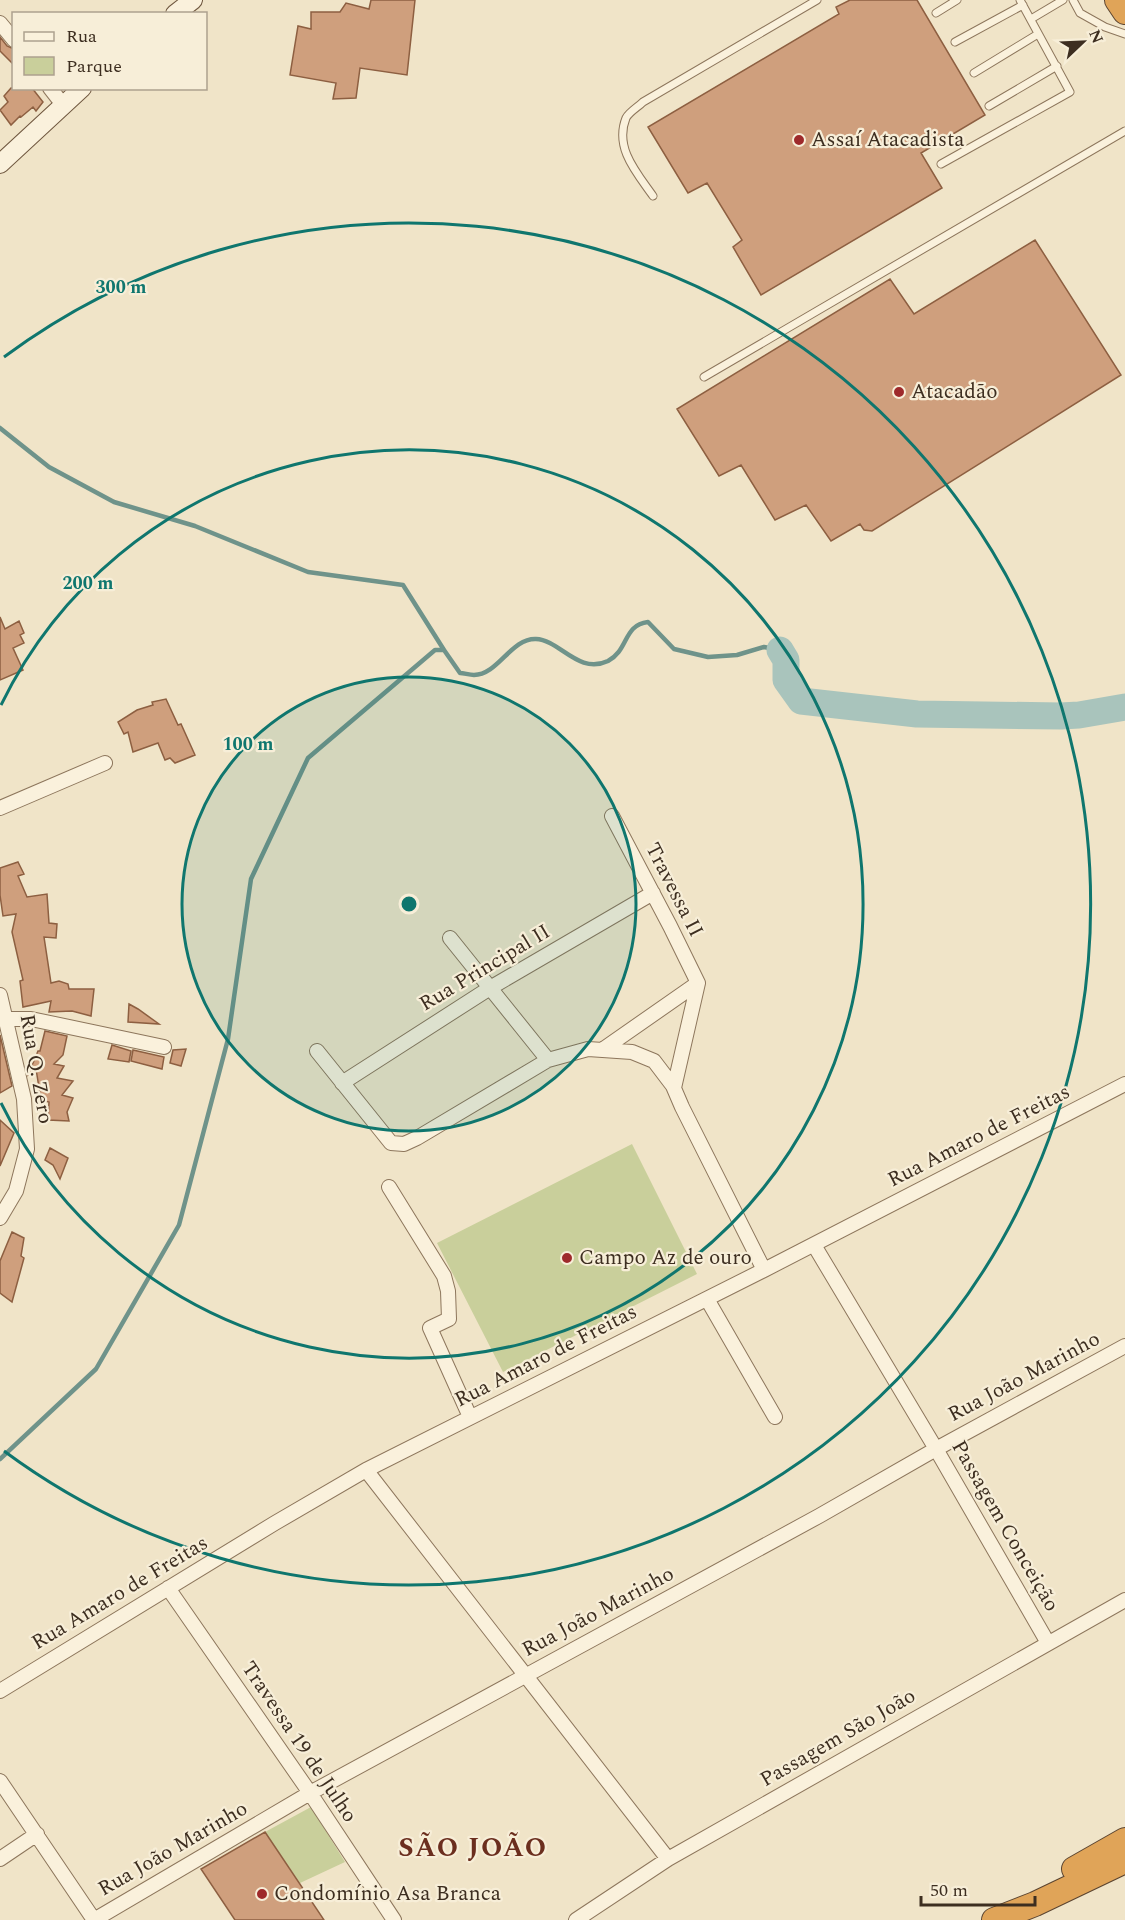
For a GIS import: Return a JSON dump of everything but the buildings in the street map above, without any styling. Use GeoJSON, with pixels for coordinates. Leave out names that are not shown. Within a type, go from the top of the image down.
{"type":"FeatureCollection","features":[{"type":"Feature","properties":{"kind":"highway"},"geometry":{"type":"LineString","coordinates":[[1117,0],[1125,12]]}},
{"type":"Feature","properties":{"kind":"highway"},"geometry":{"type":"LineString","coordinates":[[999,1917],[1046,1885],[1125,1840]]}},
{"type":"Feature","properties":{"kind":"highway"},"geometry":{"type":"LineString","coordinates":[[999,1917],[1035,1904],[1125,1861]]}},
{"type":"Feature","properties":{"kind":"street"},"geometry":{"type":"LineString","coordinates":[[178,12],[193,0]]}},
{"type":"Feature","properties":{"kind":"street"},"geometry":{"type":"LineString","coordinates":[[0,23],[12,38]]}},
{"type":"Feature","properties":{"kind":"street"},"geometry":{"type":"LineString","coordinates":[[53,90],[64,105]]}},
{"type":"Feature","properties":{"kind":"street"},"geometry":{"type":"LineString","coordinates":[[0,164],[80,90]]}},
{"type":"Feature","properties":{"kind":"street"},"geometry":{"type":"LineString","coordinates":[[0,808],[105,763]]}},
{"type":"Feature","properties":{"kind":"street","name":"Travessa II"},"geometry":{"type":"LineString","coordinates":[[612,816],[698,983]]}},
{"type":"Feature","properties":{"kind":"street","name":"Rua Principal II"},"geometry":{"type":"LineString","coordinates":[[342,1083],[490,988],[652,893]]}},
{"type":"Feature","properties":{"kind":"street"},"geometry":{"type":"LineString","coordinates":[[450,938],[548,1060]]}},
{"type":"Feature","properties":{"kind":"street"},"geometry":{"type":"LineString","coordinates":[[602,1050],[698,983]]}},
{"type":"Feature","properties":{"kind":"street"},"geometry":{"type":"LineString","coordinates":[[674,1088],[698,983]]}},
{"type":"Feature","properties":{"kind":"street","name":"Rua Q. Zero"},"geometry":{"type":"LineString","coordinates":[[0,995],[5,1026],[24,1099],[27,1149],[16,1191],[0,1218]]}},
{"type":"Feature","properties":{"kind":"street"},"geometry":{"type":"LineString","coordinates":[[5,1026],[31,1019],[164,1047]]}},
{"type":"Feature","properties":{"kind":"street"},"geometry":{"type":"LineString","coordinates":[[317,1051],[391,1143],[404,1144],[548,1060],[588,1049],[632,1052],[654,1060],[674,1088],[765,1270]]}},
{"type":"Feature","properties":{"kind":"street","name":"Rua Amaro de Freitas"},"geometry":{"type":"LineString","coordinates":[[0,1691],[366,1470],[765,1270],[1125,1084]]}},
{"type":"Feature","properties":{"kind":"street"},"geometry":{"type":"LineString","coordinates":[[389,1187],[444,1276],[448,1291],[449,1319],[430,1328],[470,1418]]}},
{"type":"Feature","properties":{"kind":"street","name":"Passagem Conceição"},"geometry":{"type":"LineString","coordinates":[[814,1245],[1048,1643]]}},
{"type":"Feature","properties":{"kind":"street"},"geometry":{"type":"LineString","coordinates":[[707,1299],[775,1418]]}},
{"type":"Feature","properties":{"kind":"street","name":"Rua João Marinho"},"geometry":{"type":"LineString","coordinates":[[94,1920],[310,1794],[1125,1346]]}},
{"type":"Feature","properties":{"kind":"street"},"geometry":{"type":"LineString","coordinates":[[366,1470],[668,1859]]}},
{"type":"Feature","properties":{"kind":"street","name":"Travessa 19 de Julho"},"geometry":{"type":"LineString","coordinates":[[168,1588],[310,1794],[393,1920]]}},
{"type":"Feature","properties":{"kind":"street","name":"Passagem São João"},"geometry":{"type":"LineString","coordinates":[[576,1920],[668,1859],[1125,1600]]}},
{"type":"Feature","properties":{"kind":"street"},"geometry":{"type":"LineString","coordinates":[[0,1781],[94,1920]]}},
{"type":"Feature","properties":{"kind":"street"},"geometry":{"type":"LineString","coordinates":[[0,1859],[37,1834]]}},
{"type":"Feature","properties":{"kind":"lane"},"geometry":{"type":"LineString","coordinates":[[653,196],[628,160],[622,137],[627,117],[643,102],[817,0]]}},
{"type":"Feature","properties":{"kind":"lane"},"geometry":{"type":"LineString","coordinates":[[936,13],[957,0]]}},
{"type":"Feature","properties":{"kind":"lane"},"geometry":{"type":"LineString","coordinates":[[1030,19],[1063,0]]}},
{"type":"Feature","properties":{"kind":"lane"},"geometry":{"type":"LineString","coordinates":[[1073,0],[1080,13],[1105,27],[1125,34]]}},
{"type":"Feature","properties":{"kind":"lane"},"geometry":{"type":"LineString","coordinates":[[941,164],[1071,92],[1021,3],[955,42]]}},
{"type":"Feature","properties":{"kind":"lane"},"geometry":{"type":"LineString","coordinates":[[974,73],[1038,34]]}},
{"type":"Feature","properties":{"kind":"lane"},"geometry":{"type":"LineString","coordinates":[[989,106],[1057,66]]}},
{"type":"Feature","properties":{"kind":"lane"},"geometry":{"type":"LineString","coordinates":[[704,376],[1125,131]]}},
{"type":"Feature","properties":{"kind":"green space","name":"Campo Az de ouro"},"geometry":{"type":"Polygon","coordinates":[[[632,1144],[697,1274],[503,1372],[437,1243],[632,1144]]]}},
{"type":"Feature","properties":{"kind":"green space"},"geometry":{"type":"Polygon","coordinates":[[[311,1807],[345,1862],[300,1883],[265,1832],[311,1807]]]}},
{"type":"Feature","properties":{"kind":"waterway"},"geometry":{"type":"LineString","coordinates":[[0,428],[49,467],[114,502],[195,526],[308,572],[403,585],[444,650]]}},
{"type":"Feature","properties":{"kind":"waterway"},"geometry":{"type":"LineString","coordinates":[[0,1459],[96,1369],[179,1225],[228,1039],[251,879],[308,758],[435,650],[444,650],[460,673],[472,675],[490,669],[519,644],[536,639],[545,641],[587,664],[597,664],[615,656],[634,628],[648,622],[674,649],[708,657],[737,655],[764,647],[780,650]]}},
{"type":"Feature","properties":{"kind":"waterway"},"geometry":{"type":"LineString","coordinates":[[780,650],[786,660],[786,680],[801,701],[917,714],[1061,716],[1125,707]]}},
{"type":"Feature","properties":{"kind":"place","name":"Assaí Atacadista"},"geometry":{"type":"Point","coordinates":[799,140]}},
{"type":"Feature","properties":{"kind":"place","name":"Atacadão"},"geometry":{"type":"Point","coordinates":[899,392]}},
{"type":"Feature","properties":{"kind":"place","name":"Campo Az de ouro"},"geometry":{"type":"Point","coordinates":[567,1258]}},
{"type":"Feature","properties":{"kind":"place","name":"Condomínio Asa Branca"},"geometry":{"type":"Point","coordinates":[262,1894]}},
{"type":"Feature","properties":{"kind":"district","name":"SÃO JOÃO"},"geometry":{"type":"Point","coordinates":[473,1848]}}]}
